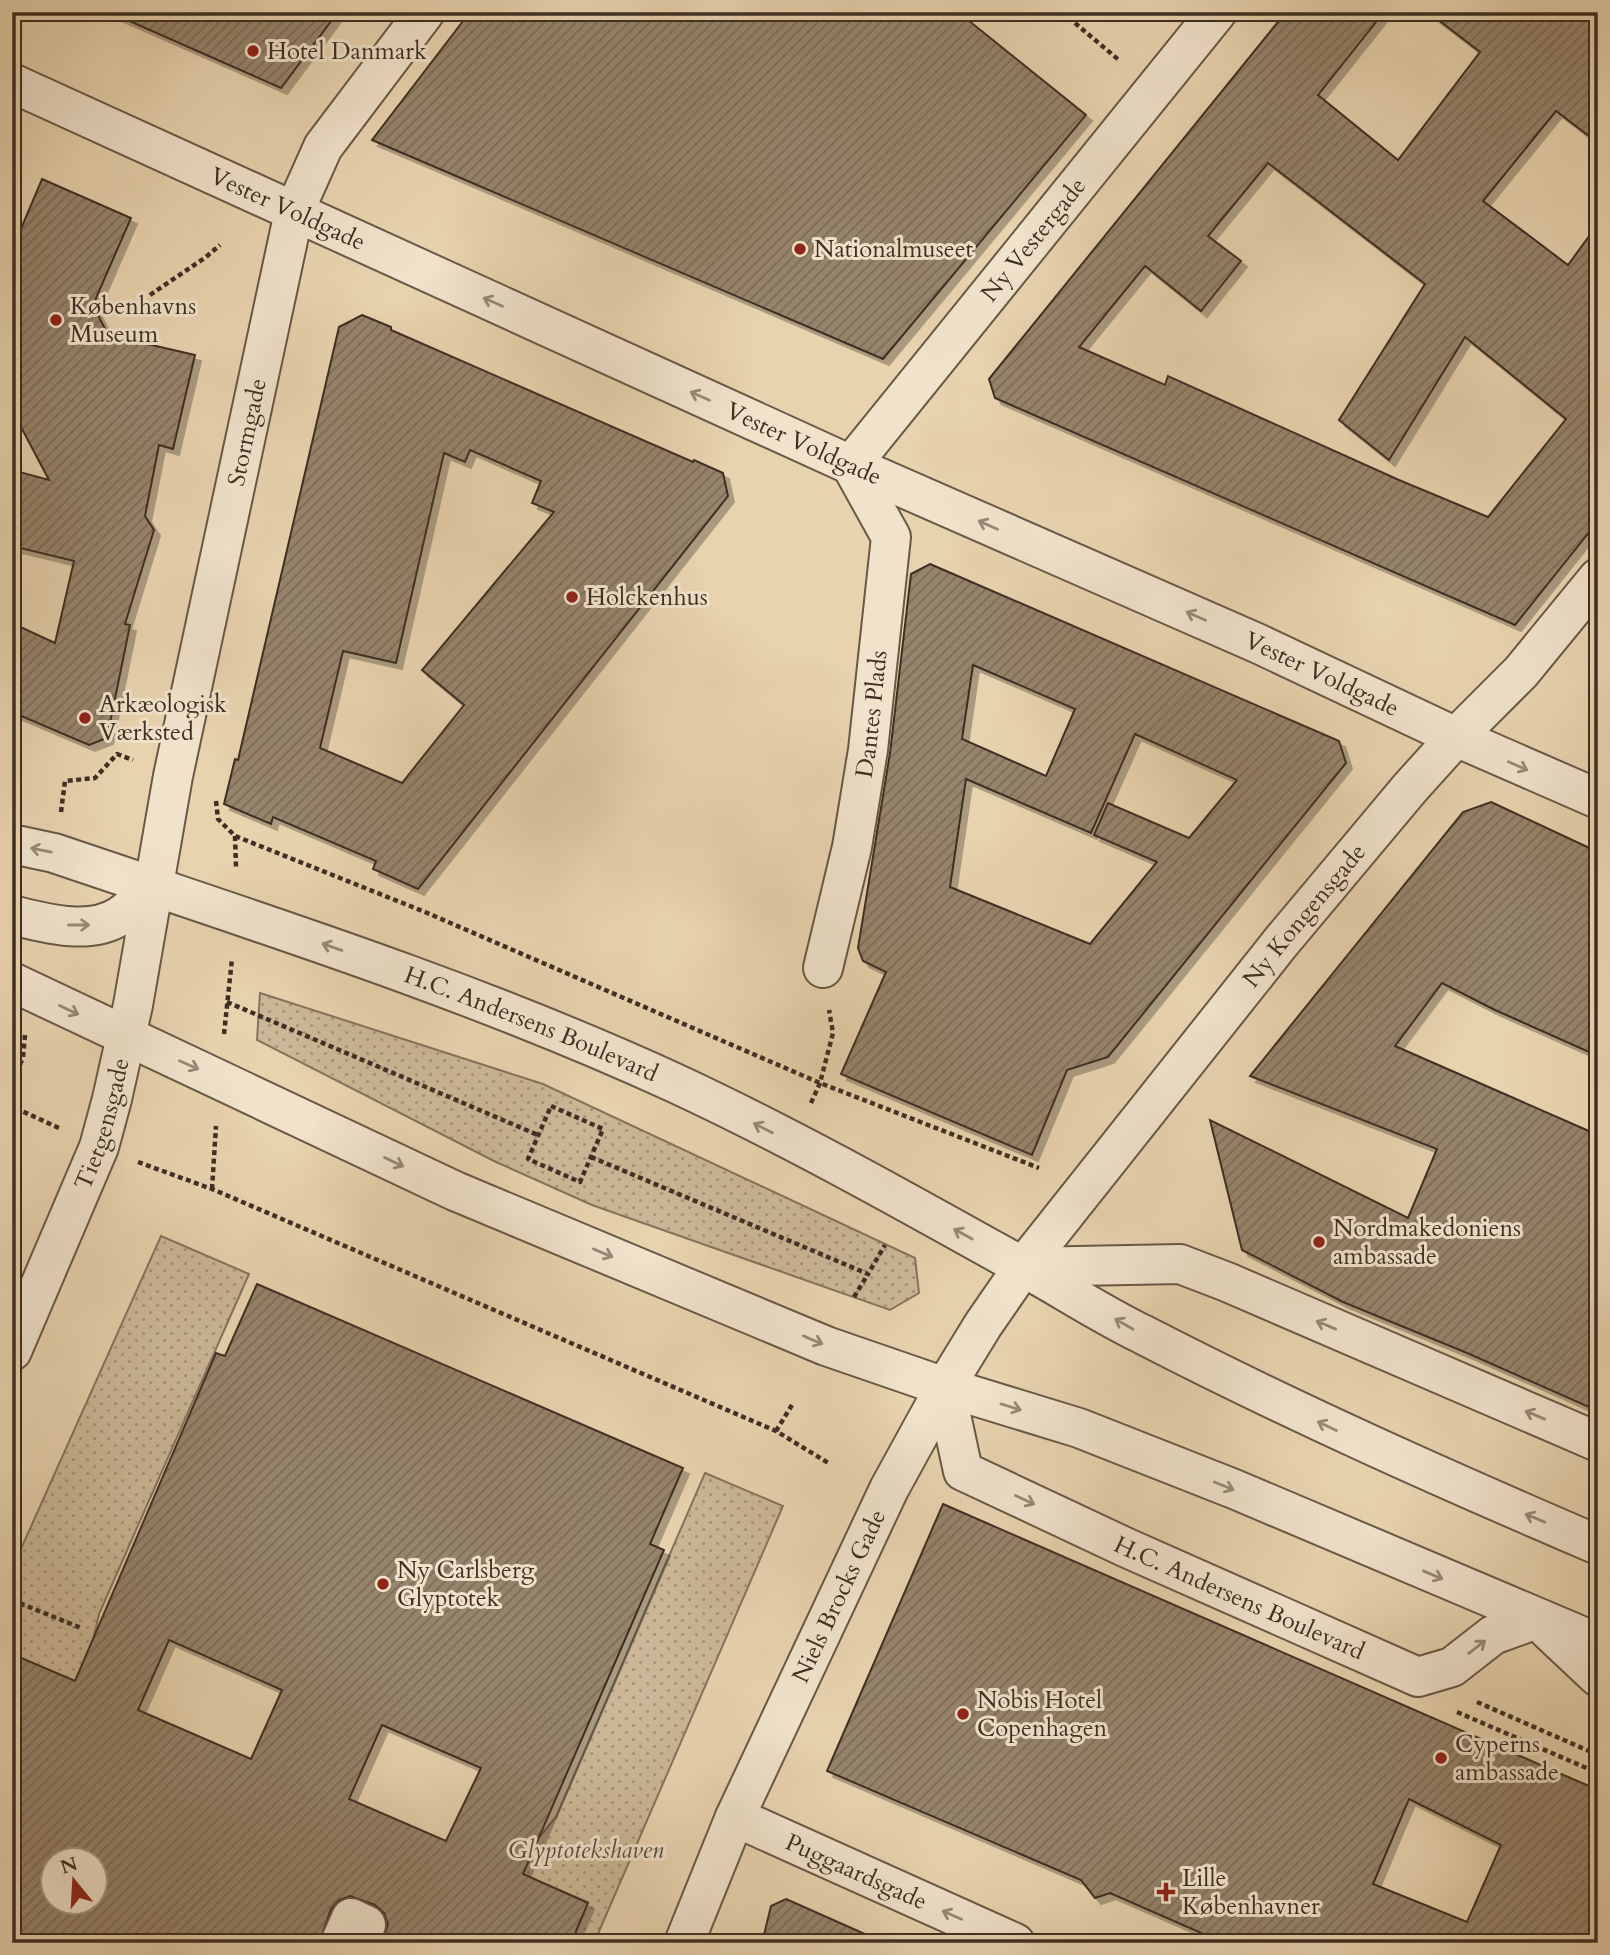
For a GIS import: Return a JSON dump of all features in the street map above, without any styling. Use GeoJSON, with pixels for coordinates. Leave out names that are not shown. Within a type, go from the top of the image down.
{"type":"FeatureCollection","features":[{"type":"Feature","properties":{"kind":"street","name":"Stormgade"},"geometry":{"type":"LineString","coordinates":[[153,886],[173,776],[294,212],[323,147],[425,12]]}},
{"type":"Feature","properties":{"kind":"street","name":"Ny Vestergade"},"geometry":{"type":"LineString","coordinates":[[851,465],[1217,12]]}},
{"type":"Feature","properties":{"kind":"street","name":"Vester Voldgade"},"geometry":{"type":"LineString","coordinates":[[12,83],[851,465],[1259,644],[1456,737],[1598,799]]}},
{"type":"Feature","properties":{"kind":"street","name":"Dantes Plads"},"geometry":{"type":"LineString","coordinates":[[823,968],[852,847],[868,750],[891,537],[851,465]]}},
{"type":"Feature","properties":{"kind":"street","name":"Ny Kongensgade"},"geometry":{"type":"LineString","coordinates":[[1023,1267],[1281,942],[1410,788],[1521,672],[1598,578]]}},
{"type":"Feature","properties":{"kind":"street","name":"H.C. Andersens Boulevard"},"geometry":{"type":"LineString","coordinates":[[12,844],[54,853],[397,969],[560,1033],[679,1085],[794,1143],[1138,1332],[1294,1411],[1598,1545]]}},
{"type":"Feature","properties":{"kind":"street"},"geometry":{"type":"LineString","coordinates":[[12,915],[42,922],[81,926],[100,924],[120,916],[153,886]]}},
{"type":"Feature","properties":{"kind":"street","name":"Tietgensgade"},"geometry":{"type":"LineString","coordinates":[[12,1351],[99,1147],[127,1037],[153,886]]}},
{"type":"Feature","properties":{"kind":"street"},"geometry":{"type":"LineString","coordinates":[[12,982],[455,1191],[827,1346],[945,1387],[1092,1433],[1234,1489],[1598,1643]]}},
{"type":"Feature","properties":{"kind":"street","name":"H.C. Andersens Boulevard"},"geometry":{"type":"LineString","coordinates":[[1023,1267],[1180,1264],[1598,1442]]}},
{"type":"Feature","properties":{"kind":"street","name":"Niels Brocks Gade"},"geometry":{"type":"LineString","coordinates":[[684,1943],[735,1817],[889,1489],[945,1387],[1023,1267]]}},
{"type":"Feature","properties":{"kind":"street","name":"H.C. Andersens Boulevard"},"geometry":{"type":"LineString","coordinates":[[945,1387],[963,1471],[1127,1548],[1418,1677]]}},
{"type":"Feature","properties":{"kind":"street"},"geometry":{"type":"LineString","coordinates":[[1418,1677],[1452,1667],[1493,1635],[1537,1619]]}},
{"type":"Feature","properties":{"kind":"street"},"geometry":{"type":"LineString","coordinates":[[1537,1619],[1598,1677]]}},
{"type":"Feature","properties":{"kind":"street","name":"Puggaardsgade"},"geometry":{"type":"LineString","coordinates":[[735,1817],[1014,1943]]}},
{"type":"Feature","properties":{"kind":"street"},"geometry":{"type":"LineString","coordinates":[[340,1943],[351,1918],[366,1925],[358,1943]]}},
{"type":"Feature","properties":{"kind":"path"},"geometry":{"type":"LineString","coordinates":[[1062,12],[1155,89]]}},
{"type":"Feature","properties":{"kind":"path"},"geometry":{"type":"LineString","coordinates":[[150,295],[220,245]]}},
{"type":"Feature","properties":{"kind":"path"},"geometry":{"type":"LineString","coordinates":[[212,1189],[219,1079],[237,915],[235,836]]}},
{"type":"Feature","properties":{"kind":"path"},"geometry":{"type":"LineString","coordinates":[[794,1143],[820,1083],[833,1033],[823,968]]}},
{"type":"Feature","properties":{"kind":"path"},"geometry":{"type":"LineString","coordinates":[[227,1002],[538,1135]]}},
{"type":"Feature","properties":{"kind":"path"},"geometry":{"type":"LineString","coordinates":[[820,1083],[1039,1168]]}},
{"type":"Feature","properties":{"kind":"path"},"geometry":{"type":"LineString","coordinates":[[551,1106],[603,1129],[580,1182],[527,1160],[538,1135],[551,1106]]}},
{"type":"Feature","properties":{"kind":"path"},"geometry":{"type":"LineString","coordinates":[[591,1157],[868,1274]]}},
{"type":"Feature","properties":{"kind":"path"},"geometry":{"type":"LineString","coordinates":[[167,1174],[212,1189],[776,1431],[830,1464]]}},
{"type":"Feature","properties":{"kind":"path"},"geometry":{"type":"LineString","coordinates":[[854,1297],[885,1245]]}},
{"type":"Feature","properties":{"kind":"path"},"geometry":{"type":"LineString","coordinates":[[776,1431],[792,1405]]}},
{"type":"Feature","properties":{"kind":"path"},"geometry":{"type":"LineString","coordinates":[[12,1600],[81,1628]]}},
{"type":"Feature","properties":{"kind":"path"},"geometry":{"type":"LineString","coordinates":[[1418,1677],[1598,1755]]}},
{"type":"Feature","properties":{"kind":"green space"},"geometry":{"type":"Polygon","coordinates":[[[260,993],[543,1084],[915,1258],[919,1293],[890,1310],[592,1205],[496,1162],[257,1040],[260,993]]]}},
{"type":"Feature","properties":{"kind":"green space"},"geometry":{"type":"Polygon","coordinates":[[[161,1236],[249,1274],[99,1614],[83,1685],[12,1654],[12,1569],[161,1236]]]}},
{"type":"Feature","properties":{"kind":"green space","name":"Glyptotekshaven"},"geometry":{"type":"Polygon","coordinates":[[[705,1473],[783,1506],[594,1943],[571,1943],[588,1902],[512,1870],[556,1817],[705,1473]]]}},
{"type":"Feature","properties":{"kind":"building","name":"Hotel Danmark"},"geometry":{"type":"Polygon","coordinates":[[[109,12],[338,12],[281,88],[109,12]]]}},
{"type":"Feature","properties":{"kind":"building","name":"Nationalmuseet"},"geometry":{"type":"Polygon","coordinates":[[[470,12],[958,12],[1086,115],[883,359],[372,140],[470,12]]]}},
{"type":"Feature","properties":{"kind":"building"},"geometry":{"type":"Polygon","coordinates":[[[1286,12],[1384,12],[1318,95],[1398,160],[1480,52],[1428,12],[1598,12],[1598,143],[1556,111],[1483,201],[1568,265],[1598,224],[1598,521],[1515,625],[995,398],[989,379],[1286,12]],[[1268,163],[1208,236],[1241,261],[1201,311],[1145,266],[1079,347],[1165,385],[1168,376],[1488,517],[1566,419],[1465,337],[1389,460],[1339,420],[1425,284],[1268,163]]]}},
{"type":"Feature","properties":{"kind":"building"},"geometry":{"type":"Polygon","coordinates":[[[42,179],[131,218],[93,305],[108,335],[195,355],[173,449],[159,445],[145,516],[154,530],[125,624],[130,625],[107,738],[89,745],[12,712],[12,623],[55,643],[74,561],[12,546],[12,470],[49,480],[12,410],[12,250],[42,179]]]}},
{"type":"Feature","properties":{"kind":"building","name":"Holckenhus"},"geometry":{"type":"Polygon","coordinates":[[[362,315],[391,327],[391,330],[723,473],[728,496],[418,889],[373,869],[376,861],[273,817],[271,824],[224,804],[235,759],[238,760],[339,327],[362,315]],[[470,450],[465,462],[444,453],[396,663],[343,651],[320,748],[402,783],[464,705],[422,670],[554,512],[532,503],[541,481],[470,450]]]}},
{"type":"Feature","properties":{"kind":"building"},"geometry":{"type":"Polygon","coordinates":[[[930,564],[1339,741],[1346,763],[1108,1057],[1067,1070],[1032,1155],[841,1074],[886,972],[863,961],[858,948],[890,753],[911,574],[930,564]],[[973,665],[962,739],[1046,776],[1075,709],[973,665]],[[1135,734],[1091,833],[966,779],[950,887],[1090,944],[1157,862],[1094,835],[1108,803],[1189,838],[1237,780],[1135,734]]]}},
{"type":"Feature","properties":{"kind":"building"},"geometry":{"type":"Polygon","coordinates":[[[1491,802],[1598,852],[1598,1056],[1442,983],[1395,1046],[1598,1135],[1598,1411],[1343,1302],[1242,1250],[1210,1120],[1408,1218],[1437,1149],[1250,1076],[1463,812],[1491,802]]]}},
{"type":"Feature","properties":{"kind":"building","name":"Ny Carlsberg Glyptotek"},"geometry":{"type":"Polygon","coordinates":[[[257,1284],[683,1468],[650,1544],[664,1550],[523,1874],[588,1903],[571,1943],[382,1943],[388,1924],[384,1913],[375,1905],[350,1896],[339,1900],[331,1909],[319,1943],[12,1943],[12,1654],[75,1681],[216,1353],[225,1356],[257,1284]],[[169,1640],[138,1710],[251,1759],[282,1690],[169,1640]],[[382,1725],[349,1799],[446,1841],[481,1768],[382,1725]]]}},
{"type":"Feature","properties":{"kind":"building"},"geometry":{"type":"Polygon","coordinates":[[[943,1504],[1598,1790],[1598,1943],[1224,1943],[1110,1893],[1095,1898],[1081,1880],[827,1771],[943,1504]],[[1409,1799],[1373,1884],[1467,1922],[1501,1845],[1409,1799]]]}},
{"type":"Feature","properties":{"kind":"building"},"geometry":{"type":"Polygon","coordinates":[[[786,1899],[885,1943],[762,1943],[771,1906],[786,1899]]]}},
{"type":"Feature","properties":{"kind":"place","name":"Hotel Danmark"},"geometry":{"type":"Point","coordinates":[253,51]}},
{"type":"Feature","properties":{"kind":"place","name":"Nationalmuseet"},"geometry":{"type":"Point","coordinates":[800,249]}},
{"type":"Feature","properties":{"kind":"place","name":"Københavns Museum"},"geometry":{"type":"Point","coordinates":[56,320]}},
{"type":"Feature","properties":{"kind":"place","name":"Holckenhus"},"geometry":{"type":"Point","coordinates":[572,597]}},
{"type":"Feature","properties":{"kind":"place","name":"Arkæologisk Værksted"},"geometry":{"type":"Point","coordinates":[85,718]}},
{"type":"Feature","properties":{"kind":"place","name":"Nordmakedoniens ambassade"},"geometry":{"type":"Point","coordinates":[1319,1242]}},
{"type":"Feature","properties":{"kind":"place","name":"Ny Carlsberg Glyptotek"},"geometry":{"type":"Point","coordinates":[383,1584]}},
{"type":"Feature","properties":{"kind":"place","name":"Nobis Hotel Copenhagen"},"geometry":{"type":"Point","coordinates":[963,1714]}},
{"type":"Feature","properties":{"kind":"place","name":"Cyperns ambassade"},"geometry":{"type":"Point","coordinates":[1441,1758]}},
{"type":"Feature","properties":{"kind":"place","name":"Lille Københavner"},"geometry":{"type":"Point","coordinates":[1166,1892]}}]}
